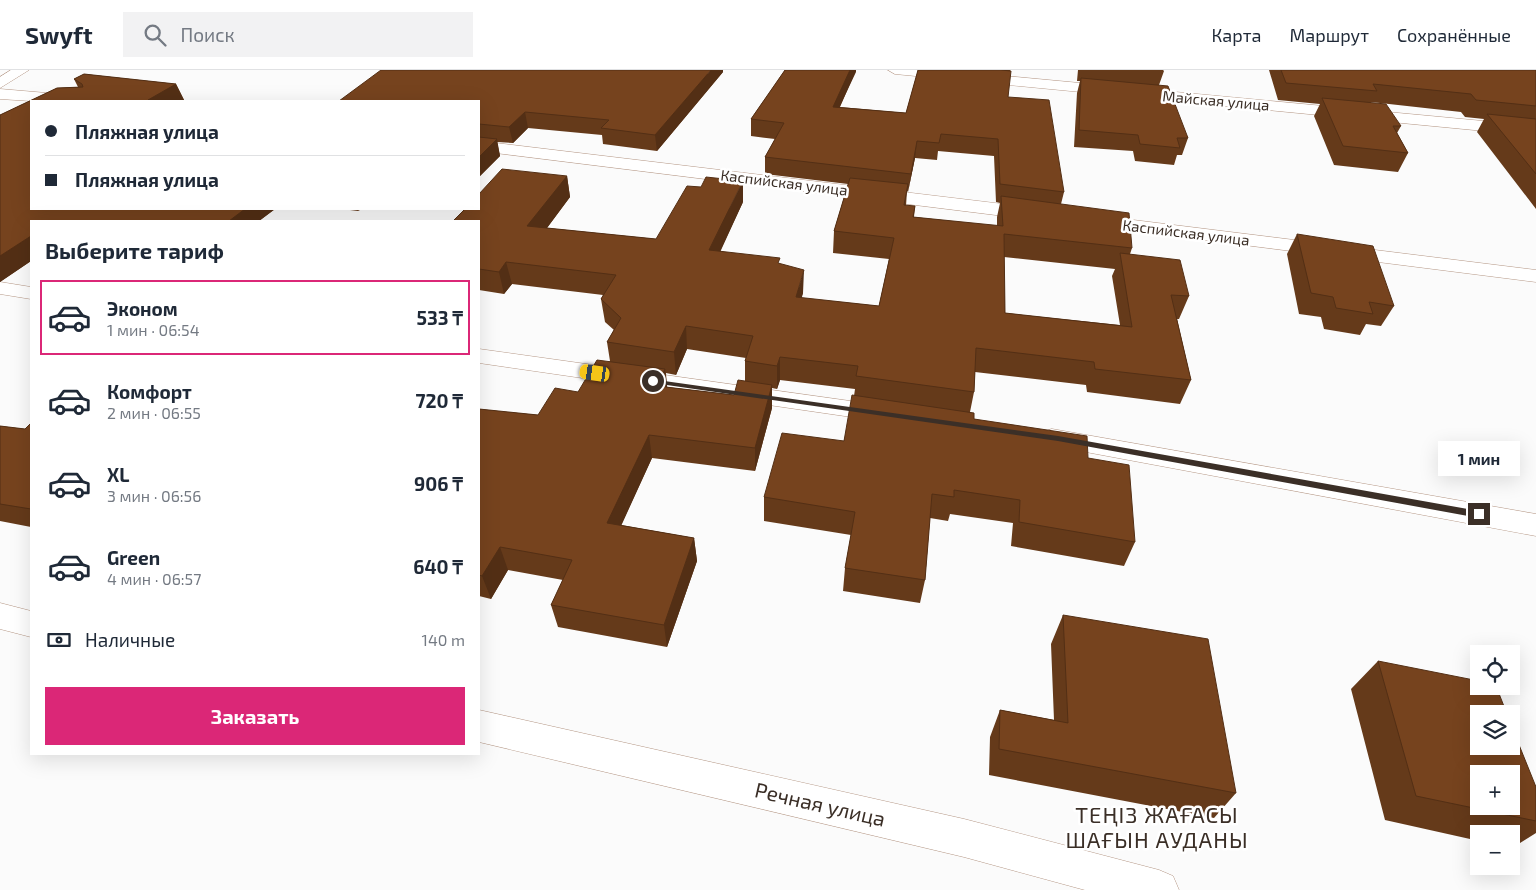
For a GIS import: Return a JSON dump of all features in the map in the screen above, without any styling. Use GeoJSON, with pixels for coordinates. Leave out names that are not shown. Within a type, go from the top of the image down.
{"type":"FeatureCollection","features":[{"type":"Feature","properties":{"kind":"street"},"geometry":{"type":"LineString","coordinates":[[0,83],[22,70]]}},
{"type":"Feature","properties":{"kind":"street","name":"Майская улица"},"geometry":{"type":"LineString","coordinates":[[895,70],[1536,131]]}},
{"type":"Feature","properties":{"kind":"street"},"geometry":{"type":"LineString","coordinates":[[0,94],[70,100]]}},
{"type":"Feature","properties":{"kind":"street","name":"Каспийская улица"},"geometry":{"type":"LineString","coordinates":[[480,146],[1052,216]]}},
{"type":"Feature","properties":{"kind":"street","name":"Каспийская улица"},"geometry":{"type":"LineString","coordinates":[[1072,219],[1536,276]]}},
{"type":"Feature","properties":{"kind":"street"},"geometry":{"type":"LineString","coordinates":[[0,288],[30,293]]}},
{"type":"Feature","properties":{"kind":"street"},"geometry":{"type":"LineString","coordinates":[[480,356],[911,418]]}},
{"type":"Feature","properties":{"kind":"street"},"geometry":{"type":"LineString","coordinates":[[1029,434],[1536,525]]}},
{"type":"Feature","properties":{"kind":"street"},"geometry":{"type":"LineString","coordinates":[[0,616],[30,624]]}},
{"type":"Feature","properties":{"kind":"street","name":"Речная улица"},"geometry":{"type":"LineString","coordinates":[[480,726],[964,838],[1159,890]]}},
{"type":"Feature","properties":{"kind":"building"},"geometry":{"type":"Polygon","coordinates":[[[381,70],[711,70],[655,135],[601,128],[609,120],[525,112],[509,127],[480,124],[480,100],[340,100],[381,70]]]}},
{"type":"Feature","properties":{"kind":"building"},"geometry":{"type":"Polygon","coordinates":[[[785,70],[850,70],[833,107],[906,113],[918,70],[1011,71],[1008,97],[1049,100],[1064,192],[1000,184],[998,139],[941,134],[939,143],[917,141],[911,174],[765,157],[784,123],[751,119],[785,70]]]}},
{"type":"Feature","properties":{"kind":"building"},"geometry":{"type":"Polygon","coordinates":[[[1281,70],[1536,70],[1536,106],[1476,100],[1471,94],[1373,84],[1377,91],[1286,83],[1281,70]]]}},
{"type":"Feature","properties":{"kind":"building"},"geometry":{"type":"Polygon","coordinates":[[[84,74],[176,84],[148,100],[32,100],[57,88],[83,87],[82,84],[74,79],[84,74]]]}},
{"type":"Feature","properties":{"kind":"building"},"geometry":{"type":"Polygon","coordinates":[[[1081,78],[1168,86],[1188,138],[1177,138],[1180,148],[1140,144],[1138,135],[1079,130],[1081,78]]]}},
{"type":"Feature","properties":{"kind":"building"},"geometry":{"type":"Polygon","coordinates":[[[1322,98],[1386,104],[1401,126],[1393,126],[1408,153],[1343,146],[1322,98]]]}},
{"type":"Feature","properties":{"kind":"building"},"geometry":{"type":"Polygon","coordinates":[[[30,101],[30,210],[244,210],[230,220],[30,220],[30,237],[0,256],[0,115],[30,101]]]}},
{"type":"Feature","properties":{"kind":"building"},"geometry":{"type":"Polygon","coordinates":[[[1487,114],[1536,119],[1536,174],[1487,114]]]}},
{"type":"Feature","properties":{"kind":"building"},"geometry":{"type":"Polygon","coordinates":[[[480,137],[497,139],[480,156],[480,137]]]}},
{"type":"Feature","properties":{"kind":"building"},"geometry":{"type":"Polygon","coordinates":[[[502,169],[567,176],[527,226],[656,239],[687,186],[701,187],[706,177],[743,181],[709,250],[780,258],[778,263],[804,270],[796,297],[879,306],[894,238],[834,231],[850,178],[908,184],[904,205],[915,206],[913,217],[1003,226],[1001,196],[1129,213],[1132,248],[1004,234],[1005,313],[1132,327],[1120,253],[1180,260],[1189,296],[1171,295],[1191,380],[1095,369],[1094,362],[976,348],[974,392],[856,376],[858,366],[780,357],[777,366],[745,361],[753,336],[686,326],[674,352],[607,342],[621,318],[601,299],[616,275],[506,262],[499,272],[480,269],[480,220],[454,220],[464,210],[480,210],[480,193],[502,169]]]}},
{"type":"Feature","properties":{"kind":"building"},"geometry":{"type":"Polygon","coordinates":[[[1297,234],[1373,246],[1394,306],[1369,302],[1373,314],[1336,308],[1333,297],[1311,293],[1297,234]]]}},
{"type":"Feature","properties":{"kind":"building"},"geometry":{"type":"Polygon","coordinates":[[[597,360],[665,369],[657,386],[734,395],[738,380],[772,385],[755,448],[649,435],[607,523],[694,538],[664,625],[551,605],[572,560],[500,547],[482,576],[480,575],[480,409],[538,415],[555,388],[578,392],[597,360]]]}},
{"type":"Feature","properties":{"kind":"building"},"geometry":{"type":"Polygon","coordinates":[[[852,395],[974,413],[974,419],[1087,436],[1088,458],[1129,465],[1135,542],[1019,522],[1020,500],[954,490],[954,497],[932,494],[925,580],[845,568],[855,512],[764,497],[782,433],[844,441],[852,395]]]}},
{"type":"Feature","properties":{"kind":"building"},"geometry":{"type":"Polygon","coordinates":[[[30,424],[30,509],[0,504],[0,426],[25,429],[30,424]]]}},
{"type":"Feature","properties":{"kind":"building"},"geometry":{"type":"Polygon","coordinates":[[[1063,615],[1208,639],[1236,793],[999,749],[1000,710],[1068,723],[1063,615]]]}},
{"type":"Feature","properties":{"kind":"building"},"geometry":{"type":"Polygon","coordinates":[[[1378,661],[1470,679],[1470,695],[1500,695],[1503,705],[1470,705],[1470,755],[1520,755],[1520,747],[1536,787],[1536,821],[1507,815],[1520,815],[1520,765],[1470,765],[1470,807],[1416,796],[1378,661]]]}},
{"type":"Feature","properties":{"kind":"district","name":"ТЕҢІЗ ЖАҒАСЫ ШАҒЫН АУДАНЫ"},"geometry":{"type":"Point","coordinates":[1157,828]}},
{"type":"Feature","properties":{"kind":"route"},"geometry":{"type":"LineString","coordinates":[[653,381],[1058,439],[1479,514]]}}]}
